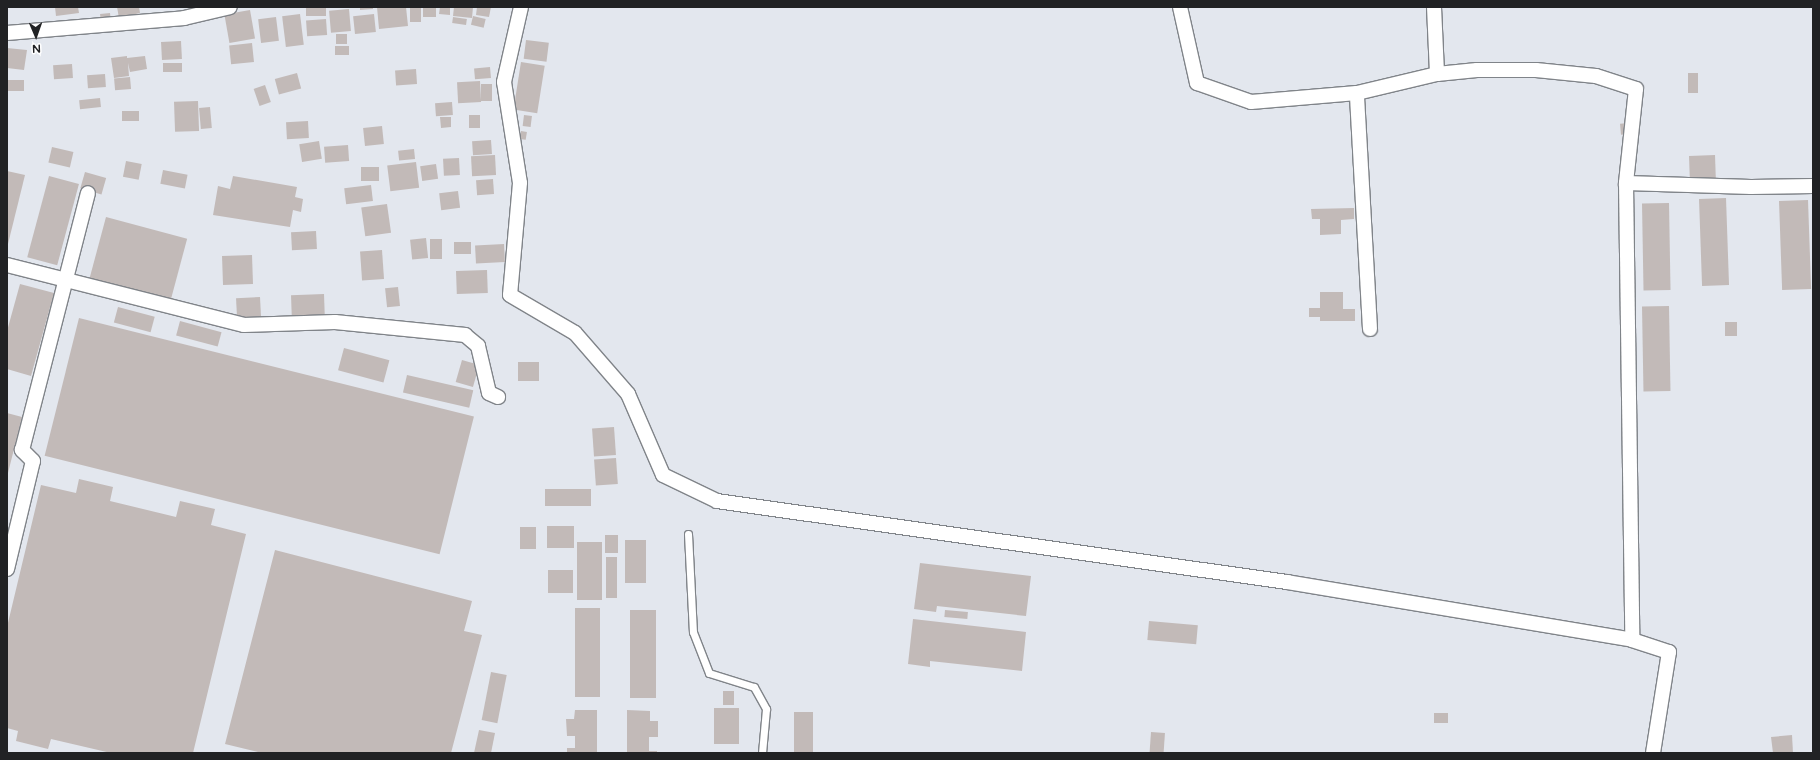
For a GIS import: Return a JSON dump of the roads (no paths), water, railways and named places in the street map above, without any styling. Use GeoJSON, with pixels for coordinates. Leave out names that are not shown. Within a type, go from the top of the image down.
{"type":"FeatureCollection","features":[{"type":"Feature","properties":{"kind":"street"},"geometry":{"type":"LineString","coordinates":[[7,33],[184,18],[230,7]]}},
{"type":"Feature","properties":{"kind":"street"},"geometry":{"type":"LineString","coordinates":[[521,7],[504,82],[520,183],[510,295],[575,333],[628,394],[663,475],[717,501],[1280,580],[1632,640],[1669,652],[1653,753]]}},
{"type":"Feature","properties":{"kind":"street"},"geometry":{"type":"LineString","coordinates":[[1180,7],[1197,83],[1251,102],[1357,93],[1437,74],[1477,70],[1536,70],[1596,76],[1636,89],[1626,183],[1632,640]]}},
{"type":"Feature","properties":{"kind":"street"},"geometry":{"type":"LineString","coordinates":[[1434,7],[1437,74]]}},
{"type":"Feature","properties":{"kind":"street"},"geometry":{"type":"LineString","coordinates":[[1357,93],[1370,329]]}},
{"type":"Feature","properties":{"kind":"street"},"geometry":{"type":"LineString","coordinates":[[1626,183],[1751,188],[1813,186]]}},
{"type":"Feature","properties":{"kind":"street"},"geometry":{"type":"LineString","coordinates":[[7,569],[33,461],[22,450],[88,193]]}},
{"type":"Feature","properties":{"kind":"street"},"geometry":{"type":"LineString","coordinates":[[7,265],[244,325],[335,322],[465,335],[478,346],[488,393],[498,397]]}},
{"type":"Feature","properties":{"kind":"lane"},"geometry":{"type":"LineString","coordinates":[[688,534],[693,632],[709,673],[754,686],[766,709],[762,753]]}}]}
